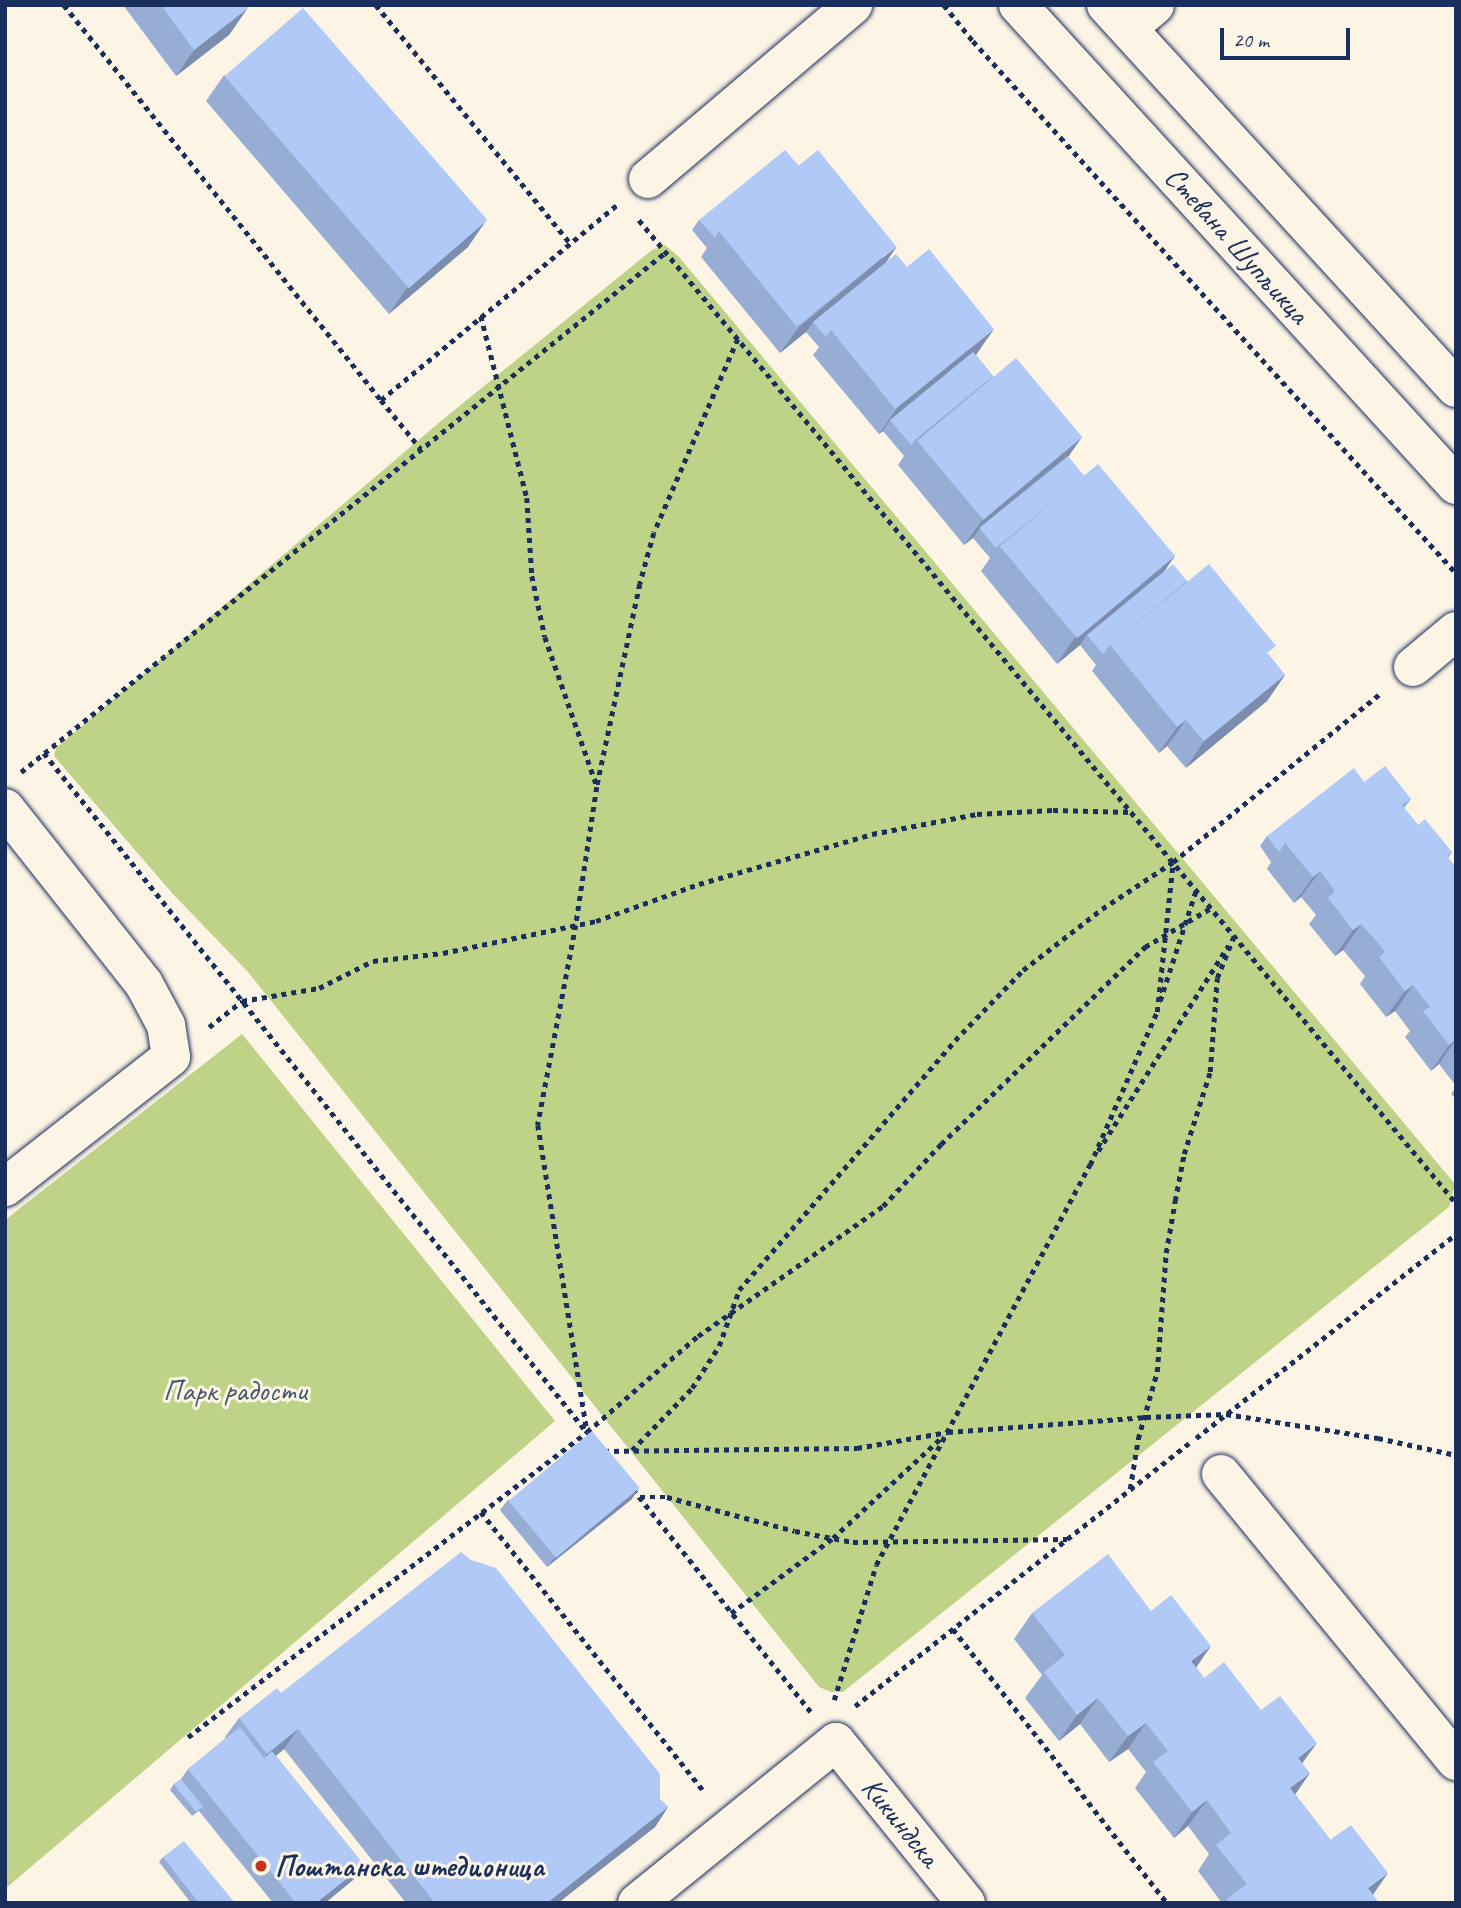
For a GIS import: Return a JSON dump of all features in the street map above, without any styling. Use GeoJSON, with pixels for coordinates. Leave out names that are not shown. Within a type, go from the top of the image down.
{"type":"FeatureCollection","features":[{"type":"Feature","properties":{"kind":"main road"},"geometry":{"type":"LineString","coordinates":[[635,190],[853,5]]}},
{"type":"Feature","properties":{"kind":"main road","name":"Стевана Шупљикца"},"geometry":{"type":"LineString","coordinates":[[1018,5],[1456,485]]}},
{"type":"Feature","properties":{"kind":"main road"},"geometry":{"type":"LineString","coordinates":[[1130,13],[1456,388]]}},
{"type":"Feature","properties":{"kind":"main road"},"geometry":{"type":"LineString","coordinates":[[1413,667],[1456,631]]}},
{"type":"Feature","properties":{"kind":"main road"},"geometry":{"type":"LineString","coordinates":[[5,1187],[171,1057],[166,1025],[144,984],[10,792]]}},
{"type":"Feature","properties":{"kind":"main road"},"geometry":{"type":"LineString","coordinates":[[1221,1474],[1456,1761]]}},
{"type":"Feature","properties":{"kind":"main road"},"geometry":{"type":"LineString","coordinates":[[637,1903],[731,1826],[830,1736]]}},
{"type":"Feature","properties":{"kind":"main road","name":"Кикиндска"},"geometry":{"type":"LineString","coordinates":[[830,1736],[966,1903]]}},
{"type":"Feature","properties":{"kind":"path"},"geometry":{"type":"LineString","coordinates":[[64,5],[421,449]]}},
{"type":"Feature","properties":{"kind":"path"},"geometry":{"type":"LineString","coordinates":[[376,5],[569,243]]}},
{"type":"Feature","properties":{"kind":"path"},"geometry":{"type":"LineString","coordinates":[[944,5],[982,51],[1456,573]]}},
{"type":"Feature","properties":{"kind":"path"},"geometry":{"type":"LineString","coordinates":[[381,400],[635,190],[666,252],[1456,1203]]}},
{"type":"Feature","properties":{"kind":"path"},"geometry":{"type":"LineString","coordinates":[[10,792],[44,753],[666,252]]}},
{"type":"Feature","properties":{"kind":"path"},"geometry":{"type":"LineString","coordinates":[[481,316],[527,498],[532,576],[545,637],[597,787]]}},
{"type":"Feature","properties":{"kind":"path"},"geometry":{"type":"LineString","coordinates":[[587,1432],[538,1125],[576,925],[597,787],[640,584],[654,533],[738,338]]}},
{"type":"Feature","properties":{"kind":"path"},"geometry":{"type":"LineString","coordinates":[[632,1450],[692,1388],[719,1346],[738,1290],[962,1033],[1023,970],[1102,909],[1173,862],[1413,667]]}},
{"type":"Feature","properties":{"kind":"path"},"geometry":{"type":"LineString","coordinates":[[44,753],[610,1461]]}},
{"type":"Feature","properties":{"kind":"path"},"geometry":{"type":"LineString","coordinates":[[171,1057],[242,1001],[319,988],[373,961],[443,953],[576,925],[699,884],[872,834],[976,814],[1053,810],[1132,812]]}},
{"type":"Feature","properties":{"kind":"path"},"geometry":{"type":"LineString","coordinates":[[1157,1012],[1173,862]]}},
{"type":"Feature","properties":{"kind":"path"},"geometry":{"type":"LineString","coordinates":[[1090,1165],[1157,1012],[1196,890]]}},
{"type":"Feature","properties":{"kind":"path"},"geometry":{"type":"LineString","coordinates":[[188,1737],[587,1432],[698,1336],[884,1206],[942,1144],[1145,947],[1165,938],[1186,921],[1211,908]]}},
{"type":"Feature","properties":{"kind":"path"},"geometry":{"type":"LineString","coordinates":[[830,1736],[876,1565],[1090,1165],[1234,936]]}},
{"type":"Feature","properties":{"kind":"path"},"geometry":{"type":"LineString","coordinates":[[1130,1490],[1138,1439],[1157,1372],[1166,1253],[1175,1201],[1184,1154],[1210,1072],[1217,978],[1234,936]]}},
{"type":"Feature","properties":{"kind":"path"},"geometry":{"type":"LineString","coordinates":[[830,1736],[953,1629],[1456,1234]]}},
{"type":"Feature","properties":{"kind":"path"},"geometry":{"type":"LineString","coordinates":[[603,1451],[857,1448],[948,1432],[1146,1417],[1226,1415],[1378,1438],[1456,1455]]}},
{"type":"Feature","properties":{"kind":"path"},"geometry":{"type":"LineString","coordinates":[[732,1613],[833,1538],[948,1432]]}},
{"type":"Feature","properties":{"kind":"path"},"geometry":{"type":"LineString","coordinates":[[625,1479],[830,1736]]}},
{"type":"Feature","properties":{"kind":"path"},"geometry":{"type":"LineString","coordinates":[[639,1497],[667,1497],[853,1542],[1067,1539]]}},
{"type":"Feature","properties":{"kind":"path"},"geometry":{"type":"LineString","coordinates":[[481,1512],[731,1826]]}},
{"type":"Feature","properties":{"kind":"path"},"geometry":{"type":"LineString","coordinates":[[953,1629],[1167,1903]]}},
{"type":"Feature","properties":{"kind":"green space"},"geometry":{"type":"Polygon","coordinates":[[[665,245],[679,257],[1455,1184],[1449,1207],[843,1692],[831,1692],[819,1687],[248,972],[172,893],[54,756],[56,748],[441,421],[652,250],[665,245]]]}},
{"type":"Feature","properties":{"kind":"green space","name":"Парк радости"},"geometry":{"type":"Polygon","coordinates":[[[242,1034],[555,1421],[5,1889],[5,1220],[242,1034]]]}},
{"type":"Feature","properties":{"kind":"building"},"geometry":{"type":"Polygon","coordinates":[[[161,5],[248,5],[247,9],[194,50],[161,5]]]}},
{"type":"Feature","properties":{"kind":"building"},"geometry":{"type":"Polygon","coordinates":[[[303,8],[487,220],[409,288],[225,76],[303,8]]]}},
{"type":"Feature","properties":{"kind":"building"},"geometry":{"type":"Polygon","coordinates":[[[785,150],[799,166],[719,231],[715,238],[699,220],[785,150]]]}},
{"type":"Feature","properties":{"kind":"building"},"geometry":{"type":"Polygon","coordinates":[[[818,150],[896,246],[797,327],[719,231],[818,150]]]}},
{"type":"Feature","properties":{"kind":"building"},"geometry":{"type":"Polygon","coordinates":[[[929,249],[994,329],[895,409],[830,329],[929,249]]]}},
{"type":"Feature","properties":{"kind":"building"},"geometry":{"type":"Polygon","coordinates":[[[896,254],[907,267],[831,329],[826,337],[813,322],[896,254]]]}},
{"type":"Feature","properties":{"kind":"building"},"geometry":{"type":"Polygon","coordinates":[[[973,352],[993,376],[911,445],[890,420],[973,352]]]}},
{"type":"Feature","properties":{"kind":"building"},"geometry":{"type":"Polygon","coordinates":[[[1016,358],[1082,437],[983,520],[917,441],[1016,358]]]}},
{"type":"Feature","properties":{"kind":"building"},"geometry":{"type":"Polygon","coordinates":[[[1068,456],[1084,476],[996,548],[979,528],[1068,456]]]}},
{"type":"Feature","properties":{"kind":"building"},"geometry":{"type":"Polygon","coordinates":[[[1098,464],[1175,556],[1077,638],[1000,546],[1098,464]]]}},
{"type":"Feature","properties":{"kind":"building"},"geometry":{"type":"Polygon","coordinates":[[[1173,564],[1187,581],[1110,645],[1103,654],[1087,635],[1173,564]]]}},
{"type":"Feature","properties":{"kind":"building"},"geometry":{"type":"Polygon","coordinates":[[[1209,564],[1276,646],[1267,653],[1285,675],[1204,741],[1186,720],[1177,727],[1110,645],[1209,564]]]}},
{"type":"Feature","properties":{"kind":"building"},"geometry":{"type":"Polygon","coordinates":[[[1385,766],[1411,799],[1402,805],[1418,825],[1425,819],[1452,852],[1447,856],[1456,868],[1456,1039],[1449,1045],[1423,1011],[1430,1007],[1413,985],[1405,991],[1379,957],[1385,952],[1377,942],[1361,924],[1353,930],[1328,898],[1335,891],[1320,871],[1313,877],[1285,843],[1385,766]]]}},
{"type":"Feature","properties":{"kind":"building"},"geometry":{"type":"Polygon","coordinates":[[[1354,768],[1364,782],[1285,843],[1279,852],[1267,836],[1354,768]]]}},
{"type":"Feature","properties":{"kind":"building"},"geometry":{"type":"Polygon","coordinates":[[[592,1431],[640,1488],[556,1558],[509,1501],[592,1431]]]}},
{"type":"Feature","properties":{"kind":"building"},"geometry":{"type":"Polygon","coordinates":[[[461,1552],[471,1560],[496,1568],[660,1774],[660,1799],[668,1807],[547,1903],[435,1903],[298,1729],[267,1754],[239,1718],[277,1688],[281,1693],[461,1552]]]}},
{"type":"Feature","properties":{"kind":"building"},"geometry":{"type":"Polygon","coordinates":[[[1108,1554],[1151,1611],[1171,1595],[1211,1646],[1191,1661],[1204,1678],[1224,1662],[1261,1710],[1280,1696],[1317,1743],[1298,1758],[1310,1773],[1290,1788],[1330,1840],[1351,1825],[1388,1873],[1368,1888],[1379,1903],[1229,1903],[1227,1899],[1247,1884],[1216,1845],[1231,1833],[1207,1800],[1192,1812],[1153,1762],[1168,1751],[1146,1723],[1128,1736],[1098,1698],[1077,1715],[1044,1672],[1065,1655],[1032,1613],[1108,1554]]]}},
{"type":"Feature","properties":{"kind":"building"},"geometry":{"type":"Polygon","coordinates":[[[240,1727],[264,1758],[272,1751],[364,1865],[316,1903],[296,1903],[188,1769],[240,1727]]]}},
{"type":"Feature","properties":{"kind":"building"},"geometry":{"type":"Polygon","coordinates":[[[181,1779],[203,1806],[196,1812],[174,1785],[181,1779]]]}},
{"type":"Feature","properties":{"kind":"building"},"geometry":{"type":"Polygon","coordinates":[[[184,1841],[235,1903],[199,1903],[163,1857],[184,1841]]]}},
{"type":"Feature","properties":{"kind":"place","name":"Поштанска штедионица"},"geometry":{"type":"Point","coordinates":[261,1866]}}]}
